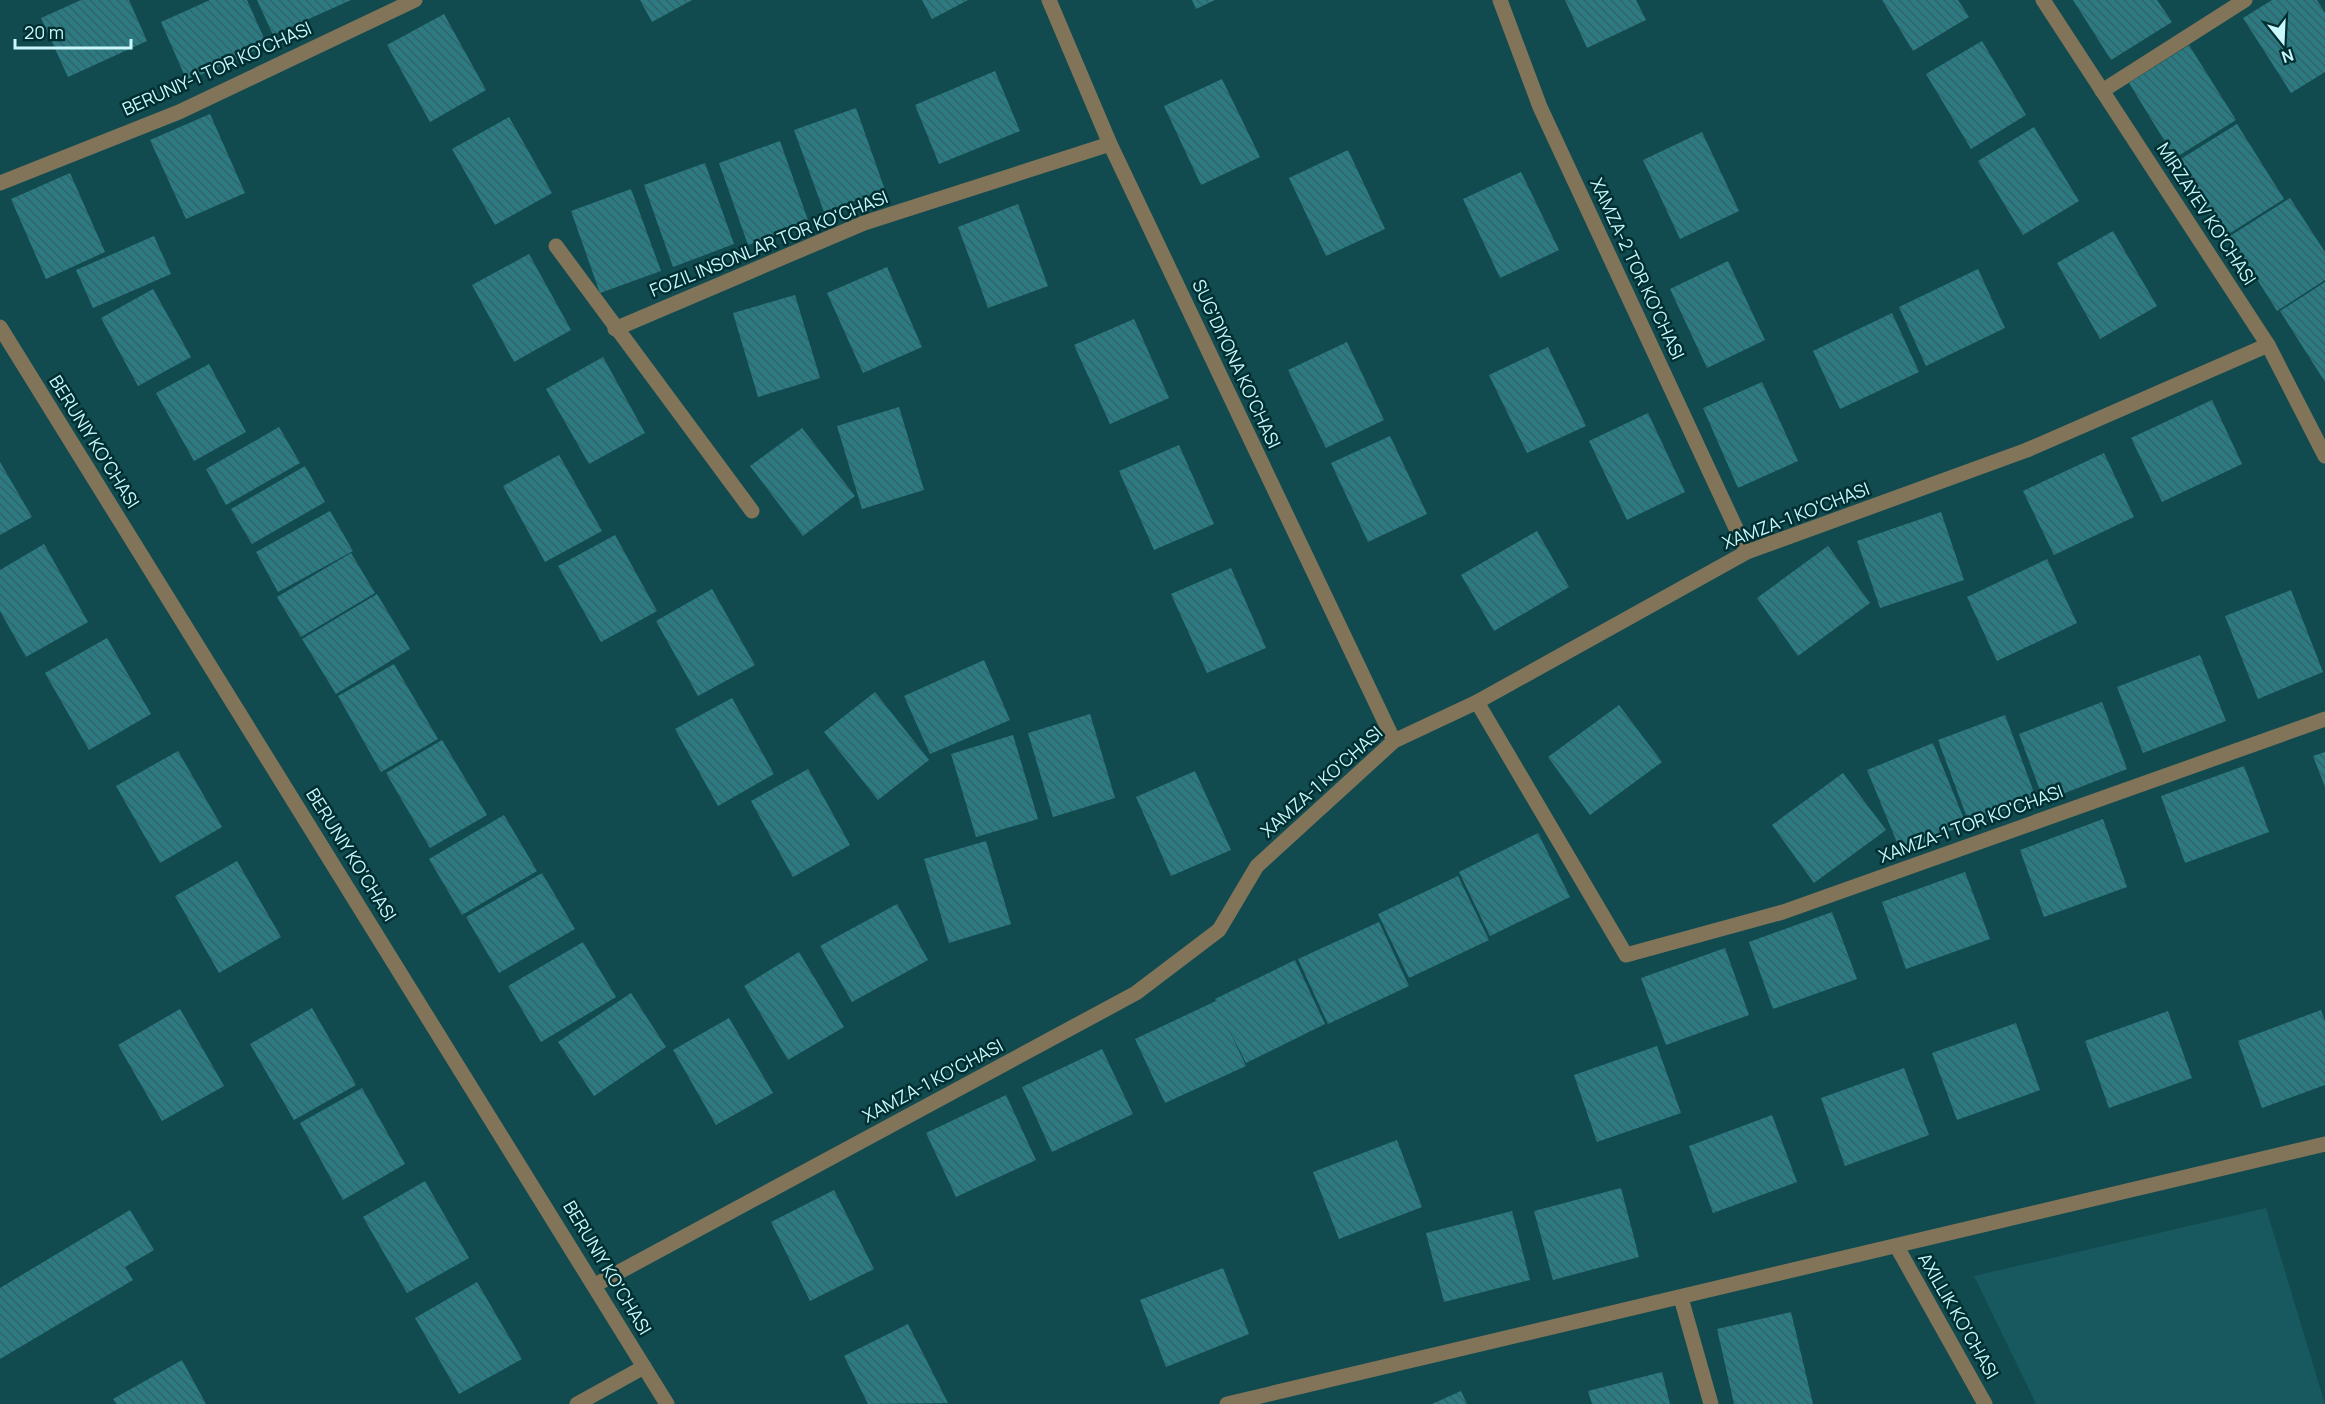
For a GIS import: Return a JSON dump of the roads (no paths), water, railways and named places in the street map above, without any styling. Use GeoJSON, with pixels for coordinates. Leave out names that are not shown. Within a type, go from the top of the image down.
{"type":"FeatureCollection","features":[{"type":"Feature","properties":{"kind":"street","name":"BERUNIY-1 TOR KO'CHASI"},"geometry":{"type":"LineString","coordinates":[[0,183],[179,112],[415,0]]}},
{"type":"Feature","properties":{"kind":"street","name":"SUG'DIYONA KO'CHASI"},"geometry":{"type":"LineString","coordinates":[[1049,0],[1110,144],[1394,741]]}},
{"type":"Feature","properties":{"kind":"street","name":"XAMZA-2 TOR KO'CHASI"},"geometry":{"type":"LineString","coordinates":[[1500,0],[1540,107],[1747,552]]}},
{"type":"Feature","properties":{"kind":"street","name":"MIRZAYEV KO'CHASI"},"geometry":{"type":"LineString","coordinates":[[2043,0],[2268,345],[2325,456]]}},
{"type":"Feature","properties":{"kind":"street"},"geometry":{"type":"LineString","coordinates":[[2102,91],[2245,0]]}},
{"type":"Feature","properties":{"kind":"street","name":"FOZIL INSONLAR TOR KO'CHASI"},"geometry":{"type":"LineString","coordinates":[[615,329],[864,223],[1110,144]]}},
{"type":"Feature","properties":{"kind":"street"},"geometry":{"type":"LineString","coordinates":[[556,246],[615,329],[752,511]]}},
{"type":"Feature","properties":{"kind":"street","name":"BERUNIY KO'CHASI"},"geometry":{"type":"LineString","coordinates":[[0,327],[667,1404]]}},
{"type":"Feature","properties":{"kind":"street","name":"XAMZA-1 KO'CHASI"},"geometry":{"type":"LineString","coordinates":[[595,1285],[1136,993],[1219,930],[1257,866],[1394,741],[1478,702],[1747,552],[2028,450],[2268,345]]}},
{"type":"Feature","properties":{"kind":"street","name":"XAMZA-1 TOR KO'CHASI"},"geometry":{"type":"LineString","coordinates":[[1478,702],[1626,955],[1783,912],[2325,719]]}},
{"type":"Feature","properties":{"kind":"street"},"geometry":{"type":"LineString","coordinates":[[1227,1404],[2325,1144]]}},
{"type":"Feature","properties":{"kind":"street","name":"AXILLIK KO'CHASI"},"geometry":{"type":"LineString","coordinates":[[1897,1247],[1985,1404]]}},
{"type":"Feature","properties":{"kind":"street"},"geometry":{"type":"LineString","coordinates":[[1681,1298],[1711,1404]]}},
{"type":"Feature","properties":{"kind":"street"},"geometry":{"type":"LineString","coordinates":[[577,1404],[644,1367]]}}]}
